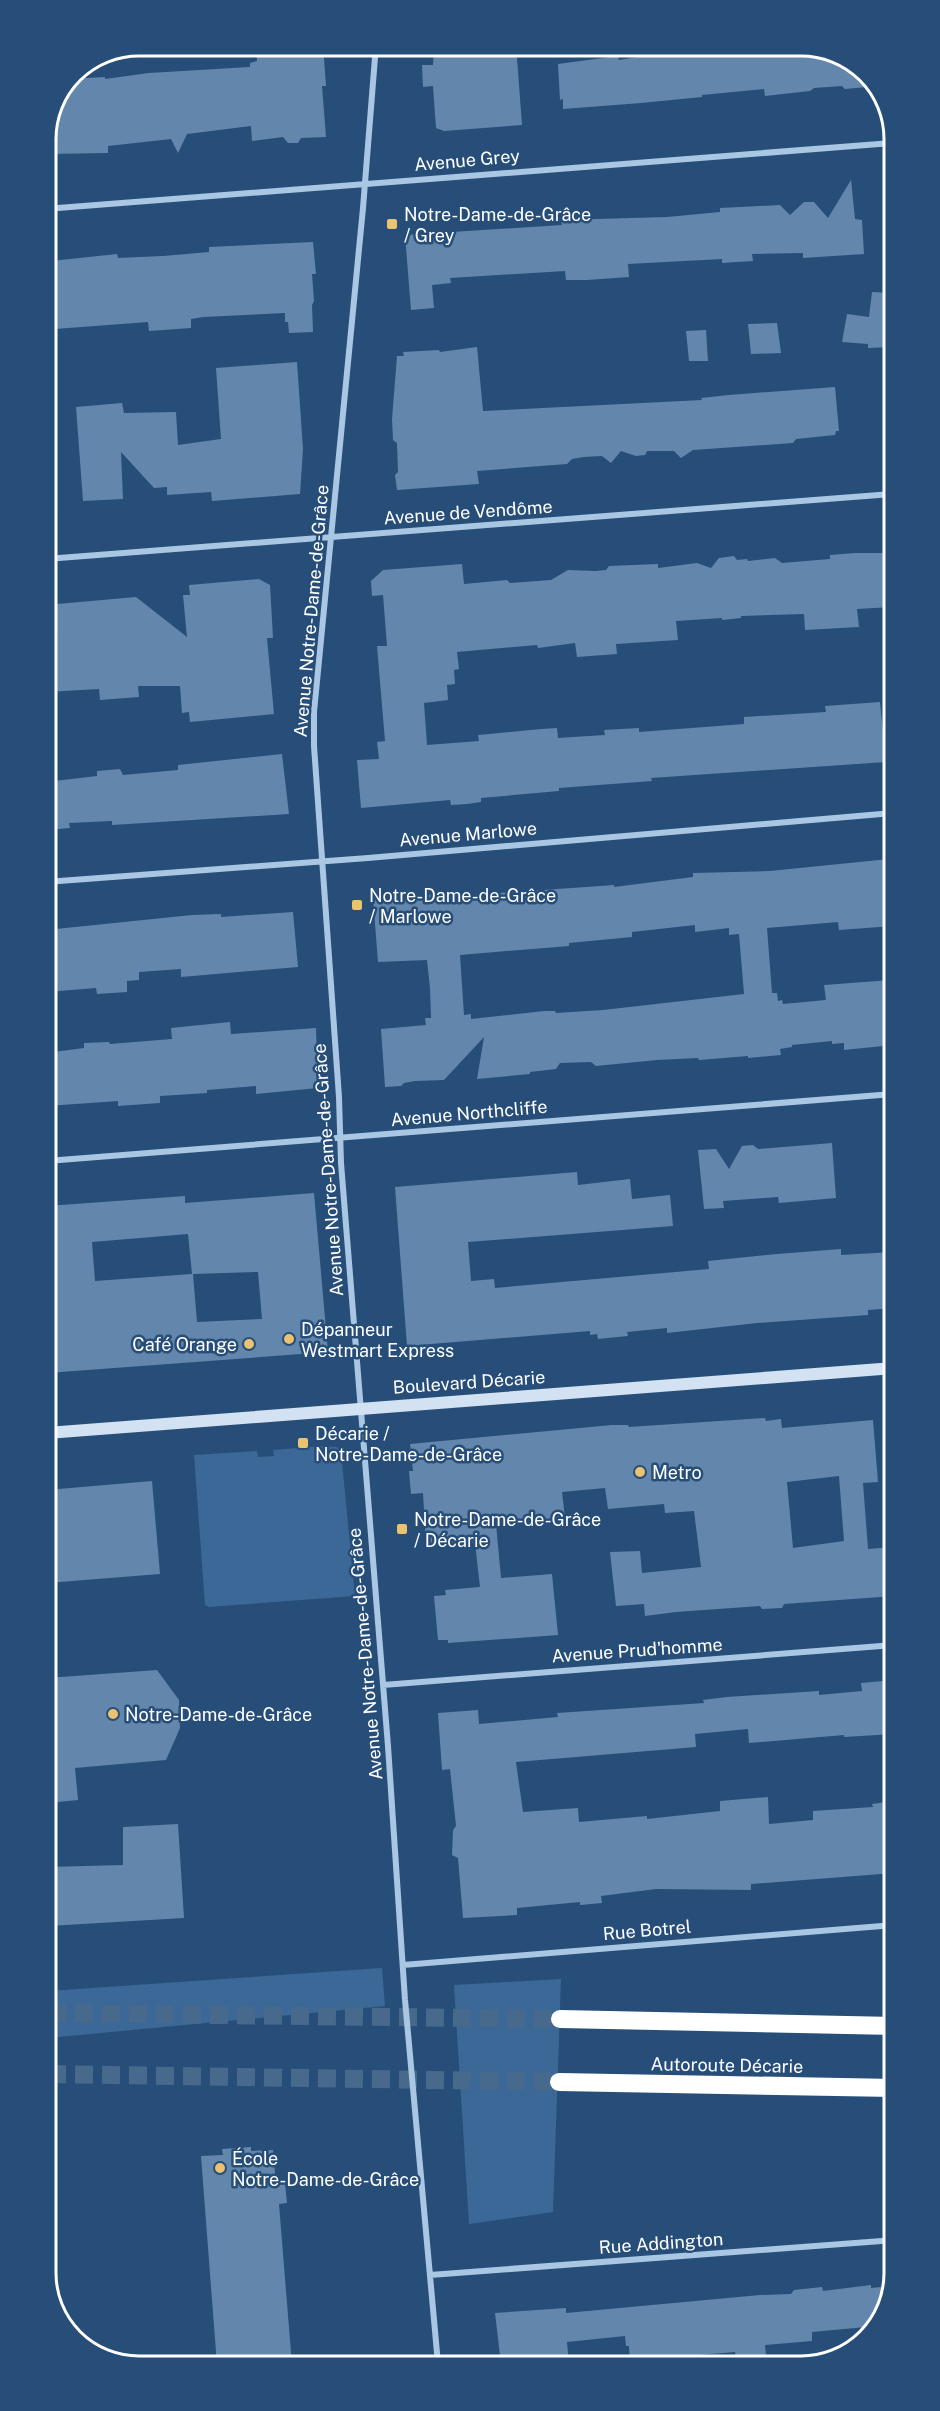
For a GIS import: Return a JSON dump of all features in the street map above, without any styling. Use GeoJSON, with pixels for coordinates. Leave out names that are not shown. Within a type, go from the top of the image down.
{"type":"FeatureCollection","features":[{"type":"Feature","properties":{"kind":"highway"},"geometry":{"type":"LineString","coordinates":[[560,2019],[884,2026]]}},
{"type":"Feature","properties":{"kind":"highway","name":"Autoroute Décarie"},"geometry":{"type":"LineString","coordinates":[[559,2082],[884,2088]]}},
{"type":"Feature","properties":{"kind":"main road","name":"Boulevard Décarie"},"geometry":{"type":"LineString","coordinates":[[56,1432],[884,1369]]}},
{"type":"Feature","properties":{"kind":"street","name":"Avenue Notre-Dame-de-Grâce"},"geometry":{"type":"LineString","coordinates":[[375,56],[314,712],[314,746],[340,1138],[403,1965],[437,2355]]}},
{"type":"Feature","properties":{"kind":"street","name":"Avenue Grey"},"geometry":{"type":"LineString","coordinates":[[56,208],[884,144]]}},
{"type":"Feature","properties":{"kind":"street","name":"Avenue de Vendôme"},"geometry":{"type":"LineString","coordinates":[[56,558],[884,495]]}},
{"type":"Feature","properties":{"kind":"street","name":"Avenue Marlowe"},"geometry":{"type":"LineString","coordinates":[[56,881],[884,814]]}},
{"type":"Feature","properties":{"kind":"street","name":"Avenue Northcliffe"},"geometry":{"type":"LineString","coordinates":[[56,1160],[884,1095]]}},
{"type":"Feature","properties":{"kind":"street","name":"Avenue Prud'homme"},"geometry":{"type":"LineString","coordinates":[[383,1685],[884,1646]]}},
{"type":"Feature","properties":{"kind":"street","name":"Rue Botrel"},"geometry":{"type":"LineString","coordinates":[[403,1965],[884,1926]]}},
{"type":"Feature","properties":{"kind":"street","name":"Rue Addington"},"geometry":{"type":"LineString","coordinates":[[430,2275],[884,2241]]}},
{"type":"Feature","properties":{"kind":"shaded area"},"geometry":{"type":"Polygon","coordinates":[[[337,1447],[341,1452],[355,1596],[209,1607],[205,1605],[194,1455],[257,1451],[258,1457],[274,1456],[273,1450],[337,1447]]]}},
{"type":"Feature","properties":{"kind":"shaded area"},"geometry":{"type":"Polygon","coordinates":[[[382,1968],[385,2006],[56,2037],[56,1990],[382,1968]]]}},
{"type":"Feature","properties":{"kind":"shaded area"},"geometry":{"type":"Polygon","coordinates":[[[561,1979],[553,2212],[469,2224],[454,1985],[561,1979]]]}},
{"type":"Feature","properties":{"kind":"building"},"geometry":{"type":"Polygon","coordinates":[[[257,56],[324,56],[326,86],[322,86],[326,137],[301,138],[298,143],[288,143],[283,137],[252,141],[251,126],[187,134],[178,153],[171,139],[108,146],[108,153],[56,154],[58,117],[64,102],[82,78],[105,77],[105,79],[149,73],[250,67],[250,63],[257,61],[257,56]]]}},
{"type":"Feature","properties":{"kind":"building"},"geometry":{"type":"Polygon","coordinates":[[[433,56],[517,56],[522,125],[444,131],[436,128],[433,86],[423,87],[422,65],[433,65],[433,56]]]}},
{"type":"Feature","properties":{"kind":"building"},"geometry":{"type":"Polygon","coordinates":[[[618,56],[619,60],[643,56],[807,56],[823,58],[848,69],[866,87],[814,88],[810,91],[765,96],[764,89],[702,95],[702,97],[563,109],[563,99],[560,100],[558,64],[618,56]]]}},
{"type":"Feature","properties":{"kind":"building"},"geometry":{"type":"Polygon","coordinates":[[[851,180],[855,219],[862,220],[864,254],[803,258],[803,253],[752,254],[753,261],[722,263],[722,259],[628,264],[629,277],[587,280],[566,280],[565,271],[450,278],[451,283],[432,285],[434,308],[411,310],[405,235],[562,225],[561,220],[667,217],[720,212],[720,208],[780,205],[790,215],[804,202],[814,202],[828,218],[851,180]]]}},
{"type":"Feature","properties":{"kind":"building"},"geometry":{"type":"Polygon","coordinates":[[[313,242],[316,274],[312,274],[313,332],[289,333],[285,313],[203,317],[191,319],[191,328],[149,331],[148,322],[56,329],[56,260],[117,254],[118,258],[209,252],[209,247],[313,242]]]}},
{"type":"Feature","properties":{"kind":"building"},"geometry":{"type":"Polygon","coordinates":[[[872,292],[884,293],[884,347],[868,348],[868,344],[842,342],[847,314],[869,317],[872,292]]]}},
{"type":"Feature","properties":{"kind":"building"},"geometry":{"type":"Polygon","coordinates":[[[777,323],[781,353],[751,354],[748,324],[777,323]]]}},
{"type":"Feature","properties":{"kind":"building"},"geometry":{"type":"Polygon","coordinates":[[[706,330],[708,361],[689,361],[686,331],[706,330]]]}},
{"type":"Feature","properties":{"kind":"building"},"geometry":{"type":"Polygon","coordinates":[[[477,347],[483,411],[702,400],[701,398],[729,395],[835,387],[839,431],[836,431],[835,435],[796,439],[793,443],[693,450],[681,458],[674,451],[647,451],[645,455],[636,456],[621,451],[611,463],[602,456],[584,457],[572,459],[567,464],[477,471],[479,484],[397,490],[395,475],[398,472],[397,443],[393,440],[392,419],[397,356],[404,356],[403,352],[439,350],[440,352],[477,347]]]}},
{"type":"Feature","properties":{"kind":"building"},"geometry":{"type":"Polygon","coordinates":[[[297,362],[303,449],[300,494],[212,501],[211,492],[167,495],[167,487],[154,488],[121,452],[123,499],[83,501],[76,407],[122,403],[124,413],[176,412],[178,445],[221,439],[216,368],[297,362]]]}},
{"type":"Feature","properties":{"kind":"building"},"geometry":{"type":"Polygon","coordinates":[[[884,553],[884,607],[857,609],[859,627],[805,630],[804,614],[741,616],[741,618],[722,620],[722,618],[676,621],[678,640],[616,644],[617,654],[577,657],[575,643],[538,648],[537,645],[457,652],[459,669],[454,670],[455,684],[447,685],[448,700],[424,703],[427,745],[479,741],[478,735],[541,729],[557,728],[558,738],[605,735],[604,730],[639,728],[639,732],[744,724],[744,717],[826,712],[825,706],[880,702],[884,762],[651,778],[652,781],[559,788],[559,791],[481,798],[481,802],[467,804],[451,805],[450,800],[361,808],[357,760],[379,759],[377,742],[385,741],[377,646],[387,646],[383,595],[372,596],[371,581],[383,570],[462,564],[464,584],[507,580],[510,583],[551,580],[568,570],[596,571],[606,570],[609,566],[658,564],[658,568],[697,563],[711,568],[719,558],[734,556],[737,560],[747,559],[748,561],[775,558],[782,563],[830,559],[830,555],[884,553]]]}},
{"type":"Feature","properties":{"kind":"building"},"geometry":{"type":"Polygon","coordinates":[[[259,579],[270,585],[273,638],[267,638],[274,714],[190,722],[189,712],[182,713],[180,686],[138,686],[139,697],[100,700],[99,689],[56,691],[56,604],[136,597],[187,637],[183,595],[190,595],[189,585],[259,579]]]}},
{"type":"Feature","properties":{"kind":"building"},"geometry":{"type":"Polygon","coordinates":[[[282,754],[289,814],[112,825],[112,821],[69,823],[70,828],[56,829],[56,781],[97,776],[97,771],[120,769],[123,775],[178,770],[178,765],[282,754]]]}},
{"type":"Feature","properties":{"kind":"building"},"geometry":{"type":"Polygon","coordinates":[[[884,860],[884,927],[839,930],[838,922],[767,928],[772,993],[777,993],[778,1001],[782,1000],[783,1004],[826,1000],[824,985],[884,981],[884,1046],[844,1050],[844,1043],[832,1044],[832,1041],[792,1045],[792,1047],[780,1049],[781,1055],[748,1058],[748,1056],[699,1060],[698,1058],[657,1060],[596,1066],[591,1062],[560,1063],[556,1069],[477,1079],[484,1037],[444,1080],[415,1081],[404,1083],[401,1086],[385,1087],[381,1029],[426,1025],[425,1018],[431,1018],[430,988],[427,960],[378,962],[373,898],[472,892],[472,895],[614,885],[614,887],[693,877],[693,873],[770,871],[884,860]],[[695,925],[632,932],[632,937],[569,943],[569,946],[460,955],[464,1015],[471,1014],[471,1019],[544,1011],[555,1011],[556,1013],[603,1010],[744,994],[739,934],[729,935],[729,928],[695,932],[695,925]]]}},
{"type":"Feature","properties":{"kind":"building"},"geometry":{"type":"Polygon","coordinates":[[[293,912],[298,967],[181,977],[181,969],[139,972],[139,980],[127,981],[127,992],[97,994],[96,988],[56,991],[56,929],[192,915],[221,914],[221,917],[293,912]]]}},
{"type":"Feature","properties":{"kind":"building"},"geometry":{"type":"Polygon","coordinates":[[[230,1022],[231,1034],[316,1028],[318,1088],[256,1094],[256,1086],[207,1090],[207,1093],[160,1096],[160,1103],[118,1106],[118,1101],[56,1105],[56,1052],[84,1048],[84,1043],[109,1042],[110,1044],[172,1039],[171,1028],[230,1022]]]}},
{"type":"Feature","properties":{"kind":"building"},"geometry":{"type":"Polygon","coordinates":[[[832,1143],[836,1198],[779,1203],[778,1197],[723,1201],[724,1208],[704,1209],[698,1150],[716,1149],[729,1169],[742,1146],[753,1145],[758,1149],[832,1143]]]}},
{"type":"Feature","properties":{"kind":"building"},"geometry":{"type":"Polygon","coordinates":[[[577,1172],[578,1185],[630,1179],[632,1199],[670,1195],[673,1226],[468,1242],[471,1281],[494,1279],[495,1288],[709,1269],[708,1261],[841,1249],[841,1255],[884,1253],[884,1309],[868,1310],[868,1315],[757,1323],[667,1333],[667,1328],[627,1332],[628,1336],[598,1339],[597,1334],[590,1335],[590,1331],[407,1346],[395,1187],[577,1172]]]}},
{"type":"Feature","properties":{"kind":"building"},"geometry":{"type":"Polygon","coordinates":[[[314,1193],[328,1352],[56,1372],[56,1205],[185,1196],[185,1203],[314,1193]],[[188,1234],[92,1242],[95,1281],[192,1274],[188,1234]],[[258,1272],[193,1274],[197,1322],[262,1319],[258,1272]]]}},
{"type":"Feature","properties":{"kind":"building"},"geometry":{"type":"Polygon","coordinates":[[[765,1418],[766,1421],[781,1419],[782,1428],[873,1420],[878,1482],[863,1483],[868,1549],[884,1548],[884,1597],[784,1604],[782,1608],[762,1609],[760,1606],[645,1616],[644,1604],[616,1606],[610,1552],[640,1551],[642,1573],[701,1567],[694,1511],[665,1513],[664,1504],[608,1509],[605,1488],[562,1492],[565,1518],[496,1524],[501,1578],[552,1574],[558,1635],[448,1643],[448,1640],[438,1640],[434,1596],[446,1595],[445,1590],[480,1587],[475,1543],[426,1547],[423,1493],[411,1494],[409,1471],[413,1471],[410,1444],[628,1425],[629,1427],[765,1418]],[[839,1476],[787,1482],[793,1548],[844,1541],[839,1476]]]}},
{"type":"Feature","properties":{"kind":"building"},"geometry":{"type":"Polygon","coordinates":[[[152,1481],[160,1574],[56,1582],[56,1489],[152,1481]]]}},
{"type":"Feature","properties":{"kind":"building","name":"Notre-Dame-de-Grâce"},"geometry":{"type":"Polygon","coordinates":[[[157,1670],[179,1700],[180,1728],[166,1760],[75,1768],[78,1800],[56,1802],[56,1677],[157,1670]]]}},
{"type":"Feature","properties":{"kind":"building"},"geometry":{"type":"Polygon","coordinates":[[[884,1681],[884,1735],[844,1737],[844,1735],[749,1743],[748,1729],[695,1734],[696,1747],[516,1762],[523,1812],[578,1808],[579,1822],[647,1816],[647,1819],[720,1811],[720,1801],[768,1797],[769,1824],[813,1820],[813,1811],[873,1807],[872,1804],[884,1802],[884,1874],[751,1884],[751,1890],[656,1889],[601,1896],[602,1903],[580,1905],[580,1902],[517,1908],[517,1915],[463,1918],[458,1858],[452,1855],[453,1830],[456,1826],[450,1769],[442,1770],[438,1713],[478,1710],[479,1724],[558,1717],[557,1713],[704,1703],[703,1700],[727,1697],[819,1691],[819,1695],[862,1691],[861,1683],[884,1681]]]}},
{"type":"Feature","properties":{"kind":"building"},"geometry":{"type":"Polygon","coordinates":[[[178,1824],[184,1918],[56,1926],[56,1867],[123,1865],[123,1827],[178,1824]]]}},
{"type":"Feature","properties":{"kind":"building"},"geometry":{"type":"Polygon","coordinates":[[[251,2147],[251,2151],[273,2150],[276,2184],[285,2183],[287,2203],[279,2204],[291,2355],[216,2355],[201,2156],[223,2155],[222,2149],[251,2147]]]}},
{"type":"Feature","properties":{"kind":"building"},"geometry":{"type":"Polygon","coordinates":[[[871,2285],[871,2288],[883,2287],[873,2314],[863,2327],[812,2332],[812,2341],[765,2345],[766,2355],[736,2356],[735,2352],[689,2356],[630,2356],[625,2336],[567,2342],[568,2356],[500,2356],[495,2313],[566,2308],[566,2313],[791,2294],[794,2290],[822,2287],[823,2291],[871,2285]]]}},
{"type":"Feature","properties":{"kind":"tunnel"},"geometry":{"type":"LineString","coordinates":[[56,2013],[560,2019]]}},
{"type":"Feature","properties":{"kind":"tunnel"},"geometry":{"type":"LineString","coordinates":[[56,2074],[559,2082]]}},
{"type":"Feature","properties":{"kind":"place","name":"Notre-Dame-de-Grâce / Grey"},"geometry":{"type":"Point","coordinates":[392,224]}},
{"type":"Feature","properties":{"kind":"place","name":"Notre-Dame-de-Grâce / Marlowe"},"geometry":{"type":"Point","coordinates":[357,905]}},
{"type":"Feature","properties":{"kind":"place","name":"Dépanneur Westmart Express"},"geometry":{"type":"Point","coordinates":[289,1339]}},
{"type":"Feature","properties":{"kind":"place","name":"Café Orange"},"geometry":{"type":"Point","coordinates":[249,1344]}},
{"type":"Feature","properties":{"kind":"place","name":"Décarie / Notre-Dame-de-Grâce"},"geometry":{"type":"Point","coordinates":[303,1443]}},
{"type":"Feature","properties":{"kind":"place","name":"Metro"},"geometry":{"type":"Point","coordinates":[640,1472]}},
{"type":"Feature","properties":{"kind":"place","name":"Notre-Dame-de-Grâce / Décarie"},"geometry":{"type":"Point","coordinates":[402,1529]}},
{"type":"Feature","properties":{"kind":"place","name":"Notre-Dame-de-Grâce"},"geometry":{"type":"Point","coordinates":[113,1714]}},
{"type":"Feature","properties":{"kind":"place","name":"École Notre-Dame-de-Grâce"},"geometry":{"type":"Point","coordinates":[220,2168]}}]}
